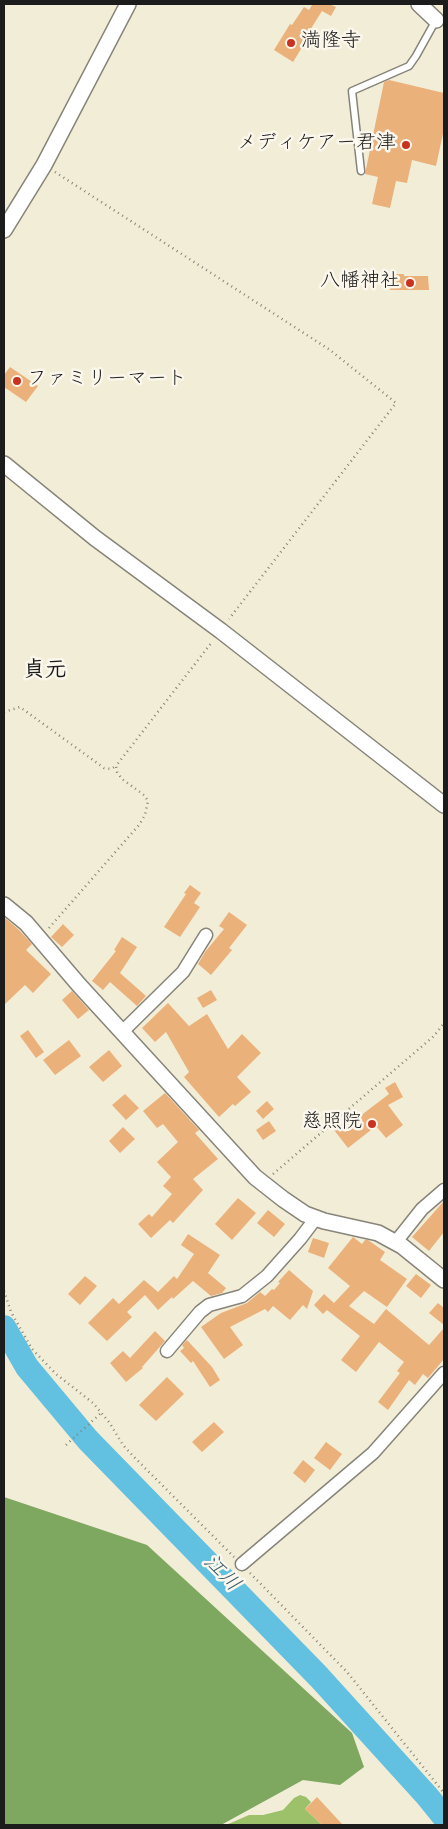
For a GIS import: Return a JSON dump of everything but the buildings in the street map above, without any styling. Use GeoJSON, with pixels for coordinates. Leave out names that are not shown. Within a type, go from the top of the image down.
{"type":"FeatureCollection","features":[{"type":"Feature","properties":{"kind":"street"},"geometry":{"type":"LineString","coordinates":[[4,230],[44,165],[128,4]]}},
{"type":"Feature","properties":{"kind":"street"},"geometry":{"type":"LineString","coordinates":[[418,4],[440,22]]}},
{"type":"Feature","properties":{"kind":"street"},"geometry":{"type":"LineString","coordinates":[[4,464],[95,538],[220,631],[444,805]]}},
{"type":"Feature","properties":{"kind":"street"},"geometry":{"type":"LineString","coordinates":[[4,904],[26,923],[122,1032],[255,1177],[305,1214],[378,1233],[395,1243],[444,1280]]}},
{"type":"Feature","properties":{"kind":"street"},"geometry":{"type":"LineString","coordinates":[[122,1032],[183,972],[206,936]]}},
{"type":"Feature","properties":{"kind":"street"},"geometry":{"type":"LineString","coordinates":[[395,1243],[422,1209],[444,1190]]}},
{"type":"Feature","properties":{"kind":"street"},"geometry":{"type":"LineString","coordinates":[[167,1351],[200,1312],[209,1305],[242,1296],[267,1276],[316,1218]]}},
{"type":"Feature","properties":{"kind":"street"},"geometry":{"type":"LineString","coordinates":[[242,1564],[373,1453],[444,1373]]}},
{"type":"Feature","properties":{"kind":"lane"},"geometry":{"type":"LineString","coordinates":[[361,171],[352,92],[409,66],[440,22]]}},
{"type":"Feature","properties":{"kind":"path"},"geometry":{"type":"LineString","coordinates":[[4,712],[20,707],[104,768],[111,769],[116,766],[396,403],[330,350],[44,165]]}},
{"type":"Feature","properties":{"kind":"path"},"geometry":{"type":"LineString","coordinates":[[40,939],[145,816],[148,801],[144,795],[122,779],[117,772],[116,766]]}},
{"type":"Feature","properties":{"kind":"path"},"geometry":{"type":"LineString","coordinates":[[263,1182],[434,1036],[444,1023]]}},
{"type":"Feature","properties":{"kind":"path"},"geometry":{"type":"LineString","coordinates":[[4,1291],[11,1312],[32,1349],[56,1374],[92,1403],[109,1422],[123,1445],[347,1672],[444,1793]]}},
{"type":"Feature","properties":{"kind":"path"},"geometry":{"type":"LineString","coordinates":[[66,1445],[100,1414]]}},
{"type":"Feature","properties":{"kind":"green space"},"geometry":{"type":"Polygon","coordinates":[[[4,1497],[147,1545],[352,1733],[364,1767],[340,1785],[303,1780],[221,1825],[4,1825],[4,1497]]]}},
{"type":"Feature","properties":{"kind":"green space"},"geometry":{"type":"Polygon","coordinates":[[[300,1795],[306,1797],[311,1802],[305,1809],[322,1825],[226,1825],[249,1815],[263,1815],[283,1810],[294,1798],[300,1795]]]}},
{"type":"Feature","properties":{"kind":"water"},"geometry":{"type":"Polygon","coordinates":[[[4,1320],[10,1322],[29,1355],[25,1358],[27,1367],[4,1338],[4,1320]]]}},
{"type":"Feature","properties":{"kind":"waterway","name":"江川"},"geometry":{"type":"LineString","coordinates":[[4,1327],[27,1367],[88,1440],[319,1677],[444,1817]]}},
{"type":"Feature","properties":{"kind":"place","name":"満隆寺"},"geometry":{"type":"Point","coordinates":[291,43]}},
{"type":"Feature","properties":{"kind":"place","name":"メディケアー君津"},"geometry":{"type":"Point","coordinates":[406,145]}},
{"type":"Feature","properties":{"kind":"place","name":"八幡神社"},"geometry":{"type":"Point","coordinates":[410,283]}},
{"type":"Feature","properties":{"kind":"place","name":"ファミリーマート"},"geometry":{"type":"Point","coordinates":[17,381]}},
{"type":"Feature","properties":{"kind":"place","name":"慈照院"},"geometry":{"type":"Point","coordinates":[372,1124]}},
{"type":"Feature","properties":{"kind":"district","name":"貞元"},"geometry":{"type":"Point","coordinates":[45,673]}}]}
